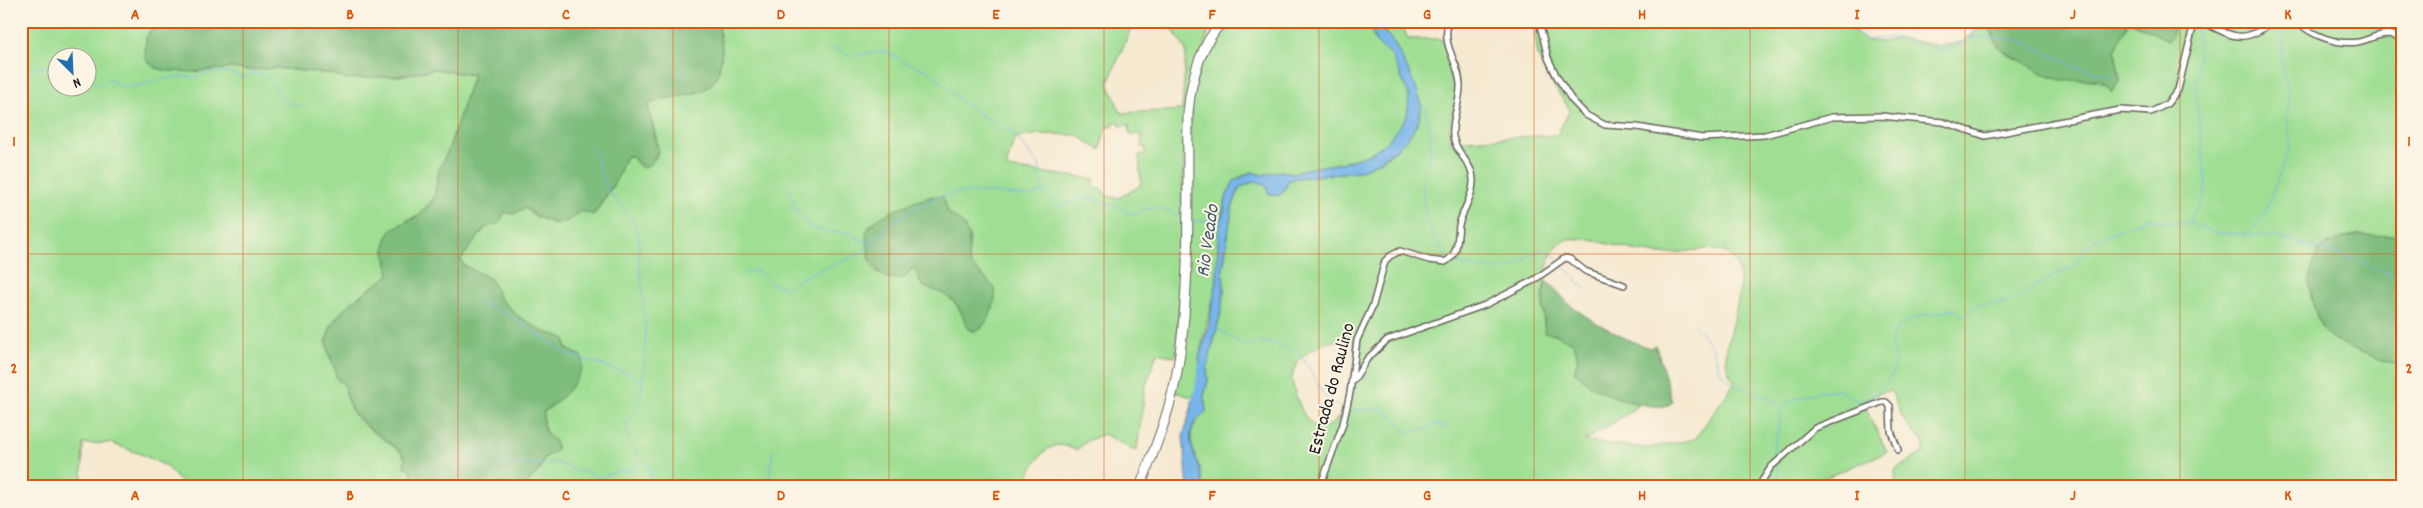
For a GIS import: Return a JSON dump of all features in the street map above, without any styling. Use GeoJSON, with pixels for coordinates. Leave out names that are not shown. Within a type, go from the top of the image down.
{"type":"FeatureCollection","features":[{"type":"Feature","properties":{"kind":"highway"},"geometry":{"type":"LineString","coordinates":[[1140,487],[1166,414],[1179,361],[1186,268],[1188,113],[1191,85],[1200,56],[1223,21]]}},
{"type":"Feature","properties":{"kind":"street","name":"Estrada do Raulino"},"geometry":{"type":"LineString","coordinates":[[1320,487],[1339,436],[1351,386],[1357,340],[1374,305],[1386,262],[1390,256],[1400,251],[1441,262],[1449,260],[1455,251],[1459,225],[1470,195],[1472,173],[1457,149],[1453,137],[1460,84],[1446,43],[1448,21]]}},
{"type":"Feature","properties":{"kind":"street"},"geometry":{"type":"LineString","coordinates":[[1539,21],[1548,58],[1560,84],[1577,106],[1592,120],[1605,124],[1637,127],[1702,138],[1764,135],[1832,117],[1881,116],[1943,122],[1985,136],[2120,110],[2151,112],[2167,104],[2178,90],[2192,31],[2198,23],[2205,23],[2227,35],[2241,37],[2258,31],[2272,21]]}},
{"type":"Feature","properties":{"kind":"street"},"geometry":{"type":"LineString","coordinates":[[2297,21],[2309,33],[2327,39],[2356,42],[2389,34],[2395,35],[2402,41]]}},
{"type":"Feature","properties":{"kind":"street"},"geometry":{"type":"LineString","coordinates":[[1351,386],[1367,359],[1387,340],[1485,305],[1534,280],[1565,258],[1570,259],[1585,271],[1624,285]]}},
{"type":"Feature","properties":{"kind":"street"},"geometry":{"type":"LineString","coordinates":[[1758,487],[1771,468],[1816,428],[1882,402],[1886,402],[1890,406],[1891,431],[1898,450]]}},
{"type":"Feature","properties":{"kind":"street"},"geometry":{"type":"LineString","coordinates":[[1145,475],[1145,487]]}},
{"type":"Feature","properties":{"kind":"green space"},"geometry":{"type":"Polygon","coordinates":[[[21,21],[154,21],[155,24],[148,34],[193,72],[230,68],[248,70],[274,68],[333,74],[345,79],[398,76],[435,69],[473,75],[449,148],[439,170],[434,198],[419,216],[409,219],[386,239],[385,251],[389,275],[340,313],[328,333],[327,345],[336,378],[345,386],[352,411],[361,422],[390,443],[406,460],[412,471],[416,487],[185,487],[166,466],[111,443],[83,444],[82,487],[21,487],[21,21]]]}},
{"type":"Feature","properties":{"kind":"green space"},"geometry":{"type":"Polygon","coordinates":[[[154,21],[720,21],[719,32],[722,54],[714,81],[707,88],[698,92],[656,101],[648,105],[658,151],[651,164],[643,168],[632,156],[626,156],[618,177],[593,215],[581,211],[568,221],[561,223],[546,220],[525,208],[513,214],[505,212],[499,223],[485,228],[461,259],[463,265],[491,279],[500,299],[518,316],[542,331],[565,338],[566,349],[580,355],[583,361],[574,383],[544,412],[544,429],[555,441],[557,450],[544,458],[540,470],[531,478],[526,487],[416,487],[410,469],[404,467],[405,458],[402,452],[368,427],[352,411],[347,399],[345,386],[336,378],[327,345],[333,323],[341,313],[360,296],[389,275],[385,251],[386,239],[393,228],[419,216],[434,198],[439,170],[449,148],[473,75],[435,69],[398,76],[345,79],[333,74],[274,68],[248,70],[230,68],[193,72],[169,71],[156,68],[147,61],[145,56],[146,38],[155,24],[154,21]]]}},
{"type":"Feature","properties":{"kind":"green space"},"geometry":{"type":"Polygon","coordinates":[[[720,21],[1134,21],[1108,83],[1121,113],[1182,110],[1186,50],[1167,21],[1217,21],[1208,33],[1184,137],[1181,287],[1175,357],[1157,353],[1145,388],[1137,450],[1133,450],[1104,434],[1089,440],[1076,450],[1063,445],[1054,446],[1047,449],[1037,460],[1024,487],[526,487],[531,478],[540,470],[544,458],[557,450],[555,441],[544,428],[544,412],[557,401],[566,389],[583,360],[580,355],[568,350],[565,344],[566,340],[542,331],[518,316],[500,299],[491,279],[463,265],[461,259],[485,228],[501,220],[505,212],[513,214],[525,208],[535,216],[555,224],[581,211],[595,214],[614,184],[626,156],[632,156],[640,167],[656,158],[657,139],[648,105],[656,101],[698,92],[707,88],[714,81],[722,54],[719,32],[720,21]],[[1119,122],[1113,123],[1113,127],[1106,127],[1100,150],[1077,135],[1038,134],[1014,139],[1006,168],[1095,179],[1093,185],[1102,189],[1106,196],[1118,198],[1139,187],[1141,181],[1139,155],[1146,154],[1145,147],[1142,147],[1141,134],[1130,135],[1129,125],[1120,126],[1119,122]],[[932,196],[887,214],[870,225],[868,254],[870,261],[877,272],[887,276],[908,275],[911,269],[915,268],[922,286],[947,296],[952,300],[961,312],[968,329],[974,332],[981,329],[991,311],[995,288],[971,265],[968,256],[970,240],[962,223],[949,214],[946,206],[932,196]]]}},
{"type":"Feature","properties":{"kind":"green space"},"geometry":{"type":"Polygon","coordinates":[[[1225,21],[1370,21],[1374,39],[1396,61],[1408,92],[1409,106],[1407,115],[1398,132],[1383,146],[1367,155],[1342,163],[1300,170],[1295,173],[1281,171],[1262,175],[1252,172],[1239,177],[1233,183],[1224,205],[1220,228],[1216,286],[1200,354],[1202,375],[1200,388],[1191,397],[1173,391],[1177,373],[1192,99],[1203,55],[1225,21]]]}},
{"type":"Feature","properties":{"kind":"green space"},"geometry":{"type":"Polygon","coordinates":[[[1533,21],[1709,21],[1721,31],[1749,21],[1842,21],[1868,41],[1883,42],[1899,38],[1941,46],[1962,42],[1981,28],[1990,27],[1994,41],[1999,48],[2014,57],[2064,75],[2099,81],[2110,88],[2120,79],[2115,51],[2129,21],[2168,40],[2173,32],[2170,21],[2402,21],[2400,55],[2402,72],[2402,236],[2349,236],[2324,245],[2318,252],[2310,293],[2316,311],[2364,353],[2402,367],[2402,487],[1896,487],[1895,470],[1924,452],[1923,440],[1907,424],[1899,411],[1891,390],[1880,393],[1866,402],[1865,407],[1887,452],[1803,487],[1203,487],[1202,476],[1191,439],[1192,430],[1206,411],[1204,396],[1208,380],[1207,368],[1221,312],[1224,291],[1223,268],[1232,208],[1240,187],[1257,181],[1267,187],[1268,193],[1278,196],[1284,191],[1288,181],[1297,178],[1360,171],[1382,161],[1396,150],[1418,119],[1421,104],[1395,44],[1381,27],[1402,24],[1408,39],[1441,39],[1453,63],[1457,79],[1450,129],[1452,145],[1466,140],[1557,135],[1570,110],[1549,79],[1538,56],[1533,21]],[[1585,239],[1565,240],[1557,246],[1551,255],[1547,266],[1543,292],[1544,326],[1574,344],[1578,359],[1574,371],[1593,387],[1640,403],[1627,414],[1584,441],[1647,448],[1695,439],[1735,382],[1728,370],[1726,357],[1739,295],[1740,279],[1737,265],[1728,255],[1716,250],[1660,254],[1585,239]],[[1353,340],[1333,341],[1316,348],[1301,358],[1293,373],[1294,388],[1302,411],[1309,421],[1320,429],[1333,424],[1344,411],[1358,365],[1353,340]]]}},
{"type":"Feature","properties":{"kind":"green space"},"geometry":{"type":"Polygon","coordinates":[[[2000,21],[2129,21],[2115,51],[2120,80],[2111,92],[2110,88],[2099,79],[2064,81],[2048,76],[2000,49],[1990,27],[2001,28],[2003,24],[2000,21]]]}},
{"type":"Feature","properties":{"kind":"green space"},"geometry":{"type":"Polygon","coordinates":[[[2131,21],[2170,21],[2173,32],[2171,38],[2168,40],[2131,21]]]}},
{"type":"Feature","properties":{"kind":"green space"},"geometry":{"type":"Polygon","coordinates":[[[939,196],[943,197],[949,214],[962,223],[969,235],[968,256],[971,265],[995,288],[995,299],[991,312],[985,324],[976,331],[968,329],[957,305],[952,300],[947,296],[922,286],[915,268],[911,269],[906,277],[890,278],[879,272],[871,261],[869,254],[866,239],[867,231],[878,219],[911,203],[939,196]]]}},
{"type":"Feature","properties":{"kind":"green space"},"geometry":{"type":"Polygon","coordinates":[[[2360,235],[2402,236],[2402,367],[2334,340],[2323,329],[2316,314],[2310,279],[2316,257],[2323,248],[2333,242],[2360,235]]]}},
{"type":"Feature","properties":{"kind":"green space"},"geometry":{"type":"Polygon","coordinates":[[[1545,281],[1577,311],[1597,323],[1641,345],[1650,348],[1656,345],[1672,402],[1669,405],[1653,406],[1621,399],[1602,392],[1574,371],[1578,359],[1574,344],[1555,334],[1545,333],[1543,309],[1545,281]]]}},
{"type":"Feature","properties":{"kind":"water"},"geometry":{"type":"Polygon","coordinates":[[[1370,21],[1381,21],[1383,31],[1394,43],[1420,97],[1420,114],[1416,125],[1401,145],[1380,161],[1360,171],[1297,178],[1288,181],[1284,191],[1278,196],[1268,193],[1267,187],[1257,181],[1240,187],[1232,208],[1223,268],[1224,291],[1221,312],[1207,368],[1208,380],[1204,396],[1206,411],[1194,423],[1191,433],[1192,448],[1203,487],[1188,487],[1183,437],[1192,405],[1191,401],[1200,390],[1202,383],[1199,357],[1208,328],[1217,278],[1218,235],[1227,195],[1234,181],[1252,172],[1262,175],[1281,171],[1295,173],[1300,170],[1346,162],[1368,155],[1387,142],[1407,116],[1409,95],[1391,54],[1376,43],[1370,21]]]}},
{"type":"Feature","properties":{"kind":"waterway"},"geometry":{"type":"LineString","coordinates":[[1840,21],[1867,40],[1896,37],[1919,46],[1943,51],[1976,37],[2015,39],[2032,45],[2073,66],[2115,77]]}},
{"type":"Feature","properties":{"kind":"waterway"},"geometry":{"type":"LineString","coordinates":[[1972,38],[1977,21]]}},
{"type":"Feature","properties":{"kind":"waterway"},"geometry":{"type":"LineString","coordinates":[[2244,235],[2257,225],[2264,215],[2291,144],[2288,123],[2288,95],[2281,57],[2287,21]]}},
{"type":"Feature","properties":{"kind":"waterway"},"geometry":{"type":"LineString","coordinates":[[2189,222],[2204,197],[2206,182],[2196,96],[2199,48],[2197,29]]}},
{"type":"Feature","properties":{"kind":"waterway"},"geometry":{"type":"LineString","coordinates":[[828,51],[835,48],[850,56],[886,51],[906,63],[929,71],[961,101],[984,117],[1013,133],[1039,165],[1043,191]]}},
{"type":"Feature","properties":{"kind":"waterway"},"geometry":{"type":"LineString","coordinates":[[21,73],[45,65],[48,66]]}},
{"type":"Feature","properties":{"kind":"waterway"},"geometry":{"type":"LineString","coordinates":[[98,85],[100,87],[110,80],[121,86],[130,87],[179,76],[195,77],[211,72],[228,72],[244,78],[253,72],[266,76],[284,100],[301,106]]}},
{"type":"Feature","properties":{"kind":"waterway"},"geometry":{"type":"LineString","coordinates":[[1421,106],[1425,108],[1431,144],[1423,184],[1426,218],[1435,239],[1447,257]]}},
{"type":"Feature","properties":{"kind":"waterway"},"geometry":{"type":"LineString","coordinates":[[592,146],[607,187],[634,223],[639,236],[645,327],[645,361],[641,395],[631,415],[627,432],[640,461],[650,467],[651,482],[654,487]]}},
{"type":"Feature","properties":{"kind":"waterway"},"geometry":{"type":"LineString","coordinates":[[788,188],[797,211],[807,225],[826,232],[848,232],[864,242],[874,240]]}},
{"type":"Feature","properties":{"kind":"waterway"},"geometry":{"type":"LineString","coordinates":[[744,273],[757,270],[771,283],[787,288],[805,276],[861,253],[873,244],[892,222],[937,197],[954,193],[986,192],[1028,196],[1044,192],[1062,207],[1084,197],[1117,206],[1129,213],[1135,214],[1143,209],[1160,208],[1181,217]]}},
{"type":"Feature","properties":{"kind":"waterway"},"geometry":{"type":"LineString","coordinates":[[1774,461],[1773,453],[1783,405],[1803,396],[1834,390],[1840,391],[1856,401],[1869,398],[1875,394],[1886,383],[1893,370],[1895,360],[1892,339],[1893,335],[1902,325],[1921,316],[1950,310],[1956,310],[1963,316],[1975,307],[2002,303],[2027,293],[2051,277],[2076,265],[2083,252],[2094,240],[2148,218],[2161,222],[2190,223],[2216,233],[2279,237],[2351,258],[2402,279]]}},
{"type":"Feature","properties":{"kind":"waterway"},"geometry":{"type":"LineString","coordinates":[[1192,221],[1222,221]]}},
{"type":"Feature","properties":{"kind":"waterway"},"geometry":{"type":"LineString","coordinates":[[1453,262],[1476,268],[1502,269],[1517,265],[1545,249],[1557,258]]}},
{"type":"Feature","properties":{"kind":"waterway"},"geometry":{"type":"LineString","coordinates":[[1562,264],[1586,290]]}},
{"type":"Feature","properties":{"kind":"waterway"},"geometry":{"type":"LineString","coordinates":[[475,301],[507,314],[567,354],[630,374],[642,382]]}},
{"type":"Feature","properties":{"kind":"waterway"},"geometry":{"type":"LineString","coordinates":[[1693,324],[1711,346],[1725,377],[1738,386],[1775,401],[1781,406]]}},
{"type":"Feature","properties":{"kind":"waterway"},"geometry":{"type":"LineString","coordinates":[[1216,328],[1244,346],[1262,342],[1281,345],[1295,352],[1304,361],[1322,393],[1340,407]]}},
{"type":"Feature","properties":{"kind":"waterway","name":"Rio Veado"},"geometry":{"type":"LineString","coordinates":[[1197,400],[1203,365]]}},
{"type":"Feature","properties":{"kind":"waterway"},"geometry":{"type":"LineString","coordinates":[[1351,410],[1381,410],[1393,416],[1406,432],[1423,430],[1434,424],[1448,428]]}},
{"type":"Feature","properties":{"kind":"waterway"},"geometry":{"type":"LineString","coordinates":[[768,487],[773,451]]}},
{"type":"Feature","properties":{"kind":"waterway"},"geometry":{"type":"LineString","coordinates":[[501,465],[558,463],[575,471],[588,472],[599,478],[614,472],[632,470],[640,462]]}},
{"type":"Feature","properties":{"kind":"waterway"},"geometry":{"type":"LineString","coordinates":[[1774,487],[1778,475],[1777,465]]}}]}
